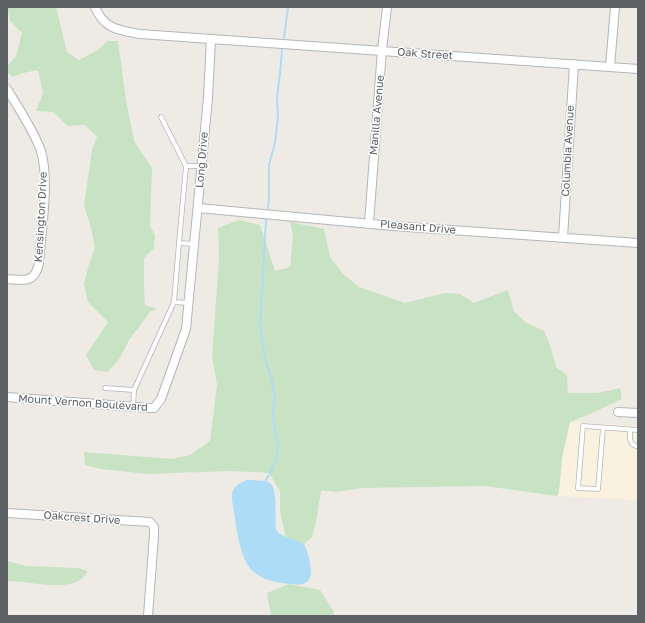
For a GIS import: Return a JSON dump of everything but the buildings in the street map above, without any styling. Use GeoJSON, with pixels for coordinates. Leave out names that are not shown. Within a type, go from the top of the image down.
{"type":"FeatureCollection","features":[{"type":"Feature","properties":{"kind":"street"},"geometry":{"type":"LineString","coordinates":[[95,7],[102,21],[112,28],[140,34],[211,39]]}},
{"type":"Feature","properties":{"kind":"street","name":"Manilla Avenue"},"geometry":{"type":"LineString","coordinates":[[369,223],[382,50],[387,7]]}},
{"type":"Feature","properties":{"kind":"street"},"geometry":{"type":"LineString","coordinates":[[610,67],[615,7]]}},
{"type":"Feature","properties":{"kind":"street","name":"Oak Street"},"geometry":{"type":"LineString","coordinates":[[211,39],[638,69]]}},
{"type":"Feature","properties":{"kind":"street","name":"Long Drive"},"geometry":{"type":"LineString","coordinates":[[158,404],[161,400],[186,329],[211,62],[211,39]]}},
{"type":"Feature","properties":{"kind":"street","name":"Columbia Avenue"},"geometry":{"type":"LineString","coordinates":[[563,237],[574,64]]}},
{"type":"Feature","properties":{"kind":"street","name":"Kensington Drive"},"geometry":{"type":"LineString","coordinates":[[7,89],[38,143],[45,172],[39,263],[36,273],[30,279],[24,280],[7,278]]}},
{"type":"Feature","properties":{"kind":"street","name":"Pleasant Drive"},"geometry":{"type":"LineString","coordinates":[[198,208],[369,223],[638,243]]}},
{"type":"Feature","properties":{"kind":"street","name":"Mount Vernon Boulevard"},"geometry":{"type":"LineString","coordinates":[[7,397],[149,408],[154,408],[158,404]]}},
{"type":"Feature","properties":{"kind":"street"},"geometry":{"type":"LineString","coordinates":[[618,412],[638,414]]}},
{"type":"Feature","properties":{"kind":"street","name":"Oakcrest Drive"},"geometry":{"type":"LineString","coordinates":[[7,512],[150,522],[154,527],[154,535],[148,616]]}},
{"type":"Feature","properties":{"kind":"lane"},"geometry":{"type":"LineString","coordinates":[[133,407],[134,390],[174,302],[186,166],[161,117]]}},
{"type":"Feature","properties":{"kind":"lane"},"geometry":{"type":"LineString","coordinates":[[186,166],[202,166]]}},
{"type":"Feature","properties":{"kind":"lane"},"geometry":{"type":"LineString","coordinates":[[179,243],[194,244]]}},
{"type":"Feature","properties":{"kind":"lane"},"geometry":{"type":"LineString","coordinates":[[174,302],[188,303]]}},
{"type":"Feature","properties":{"kind":"lane"},"geometry":{"type":"LineString","coordinates":[[105,388],[134,390]]}},
{"type":"Feature","properties":{"kind":"lane"},"geometry":{"type":"LineString","coordinates":[[603,428],[598,489],[578,488],[583,426],[638,430]]}},
{"type":"Feature","properties":{"kind":"lane"},"geometry":{"type":"LineString","coordinates":[[630,430],[630,439],[632,444],[638,447]]}},
{"type":"Feature","properties":{"kind":"shaded area"},"geometry":{"type":"Polygon","coordinates":[[[570,422],[638,426],[638,500],[557,496],[559,492],[562,458],[570,422]]]}},
{"type":"Feature","properties":{"kind":"green space"},"geometry":{"type":"Polygon","coordinates":[[[7,7],[56,7],[67,52],[79,60],[98,50],[107,41],[118,41],[126,100],[134,141],[152,168],[150,226],[155,235],[154,248],[144,258],[144,287],[145,305],[157,309],[150,312],[129,340],[120,358],[108,372],[94,370],[86,355],[108,322],[88,302],[84,284],[95,247],[84,205],[92,150],[97,137],[85,125],[67,126],[54,112],[36,111],[43,93],[38,70],[13,77],[7,72],[7,66],[16,56],[22,33],[10,21],[7,7]]]}},
{"type":"Feature","properties":{"kind":"green space"},"geometry":{"type":"Polygon","coordinates":[[[239,220],[260,225],[275,271],[290,267],[293,236],[290,222],[324,229],[330,257],[343,274],[359,287],[405,303],[445,293],[460,294],[474,303],[508,290],[514,311],[525,322],[544,331],[550,345],[556,367],[567,375],[568,393],[597,393],[620,388],[622,399],[570,422],[562,458],[559,492],[557,496],[485,486],[363,488],[336,492],[321,490],[312,537],[304,544],[286,538],[280,511],[280,491],[269,473],[230,471],[147,474],[101,469],[85,465],[84,452],[172,459],[190,455],[210,441],[217,385],[212,356],[219,259],[218,228],[239,220]]]}},
{"type":"Feature","properties":{"kind":"green space"},"geometry":{"type":"Polygon","coordinates":[[[7,561],[26,566],[79,568],[87,571],[82,579],[74,583],[63,585],[7,581],[7,561]]]}},
{"type":"Feature","properties":{"kind":"green space"},"geometry":{"type":"Polygon","coordinates":[[[289,584],[320,590],[334,612],[333,616],[271,616],[267,593],[289,584]]]}},
{"type":"Feature","properties":{"kind":"water"},"geometry":{"type":"Polygon","coordinates":[[[247,480],[265,481],[273,486],[276,530],[285,537],[304,544],[311,569],[310,578],[306,583],[290,584],[265,579],[254,572],[246,562],[238,537],[232,496],[234,488],[247,480]]]}},
{"type":"Feature","properties":{"kind":"waterway"},"geometry":{"type":"LineString","coordinates":[[284,38],[288,7]]}},
{"type":"Feature","properties":{"kind":"waterway"},"geometry":{"type":"LineString","coordinates":[[268,208],[269,165],[275,143],[278,116],[277,98],[282,50]]}},
{"type":"Feature","properties":{"kind":"waterway"},"geometry":{"type":"LineString","coordinates":[[265,482],[277,460],[278,445],[273,416],[275,395],[265,359],[260,325],[266,220]]}}]}
